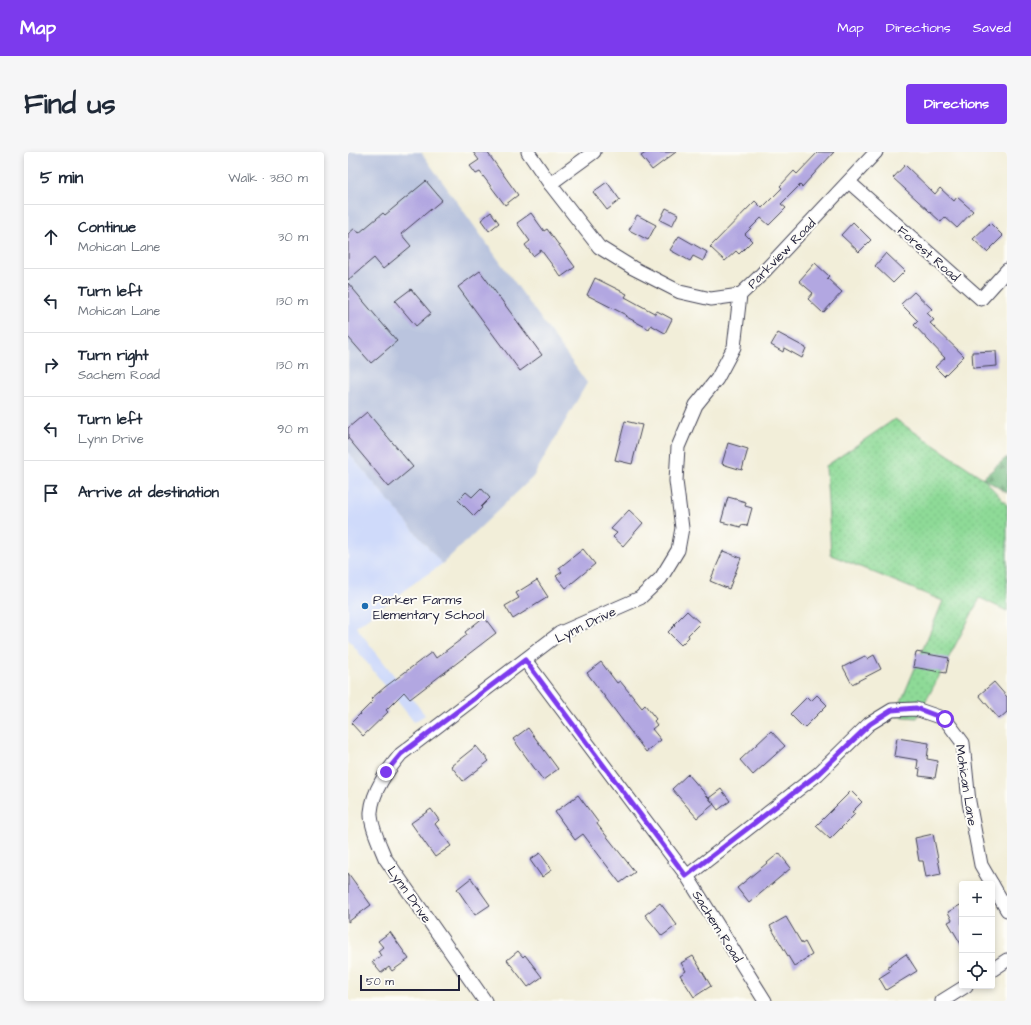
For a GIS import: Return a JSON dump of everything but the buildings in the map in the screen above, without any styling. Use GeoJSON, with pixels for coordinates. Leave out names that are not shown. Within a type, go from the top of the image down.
{"type":"FeatureCollection","features":[{"type":"Feature","properties":{"kind":"street","name":"Parkview Road"},"geometry":{"type":"LineString","coordinates":[[528,152],[550,184],[599,248],[680,292],[711,299],[740,296],[876,152]]}},
{"type":"Feature","properties":{"kind":"street"},"geometry":{"type":"LineString","coordinates":[[550,184],[594,152]]}},
{"type":"Feature","properties":{"kind":"street","name":"Forest Road"},"geometry":{"type":"LineString","coordinates":[[849,182],[981,298],[1007,270]]}},
{"type":"Feature","properties":{"kind":"street","name":"Lynn Drive"},"geometry":{"type":"LineString","coordinates":[[484,1001],[384,858],[375,833],[371,813],[376,795],[386,772],[401,754],[560,633],[640,598],[660,578],[678,550],[682,528],[676,481],[678,447],[696,405],[717,379],[734,347],[740,296]]}},
{"type":"Feature","properties":{"kind":"street","name":"Sachem Road"},"geometry":{"type":"LineString","coordinates":[[525,660],[686,876],[765,1001]]}},
{"type":"Feature","properties":{"kind":"street","name":"Mohican Lane"},"geometry":{"type":"LineString","coordinates":[[686,876],[818,774],[870,724],[892,710],[916,708],[945,719],[963,743],[970,802],[981,865],[990,881]]}},
{"type":"Feature","properties":{"kind":"street","name":"Mohican Lane"},"geometry":{"type":"LineString","coordinates":[[995,889],[1007,910]]}},
{"type":"Feature","properties":{"kind":"street"},"geometry":{"type":"LineString","coordinates":[[995,968],[1007,960]]}},
{"type":"Feature","properties":{"kind":"street"},"geometry":{"type":"LineString","coordinates":[[942,1001],[961,989]]}},
{"type":"Feature","properties":{"kind":"shaded area"},"geometry":{"type":"Polygon","coordinates":[[[348,152],[421,152],[587,383],[533,477],[442,564],[348,452],[348,152]]]}},
{"type":"Feature","properties":{"kind":"shaded area","name":"Parker Farms Elementary School"},"geometry":{"type":"Polygon","coordinates":[[[348,452],[442,564],[356,627],[425,715],[414,722],[348,639],[348,452]]]}},
{"type":"Feature","properties":{"kind":"green space"},"geometry":{"type":"Polygon","coordinates":[[[895,419],[983,478],[1007,505],[1007,611],[980,598],[917,718],[895,716],[943,601],[831,555],[826,466],[895,419]]]}},
{"type":"Feature","properties":{"kind":"green space"},"geometry":{"type":"Polygon","coordinates":[[[1007,457],[1007,493],[983,478],[1007,457]]]}},
{"type":"Feature","properties":{"kind":"place","name":"Parker Farms Elementary School"},"geometry":{"type":"Point","coordinates":[365,606]}},
{"type":"Feature","properties":{"kind":"route"},"geometry":{"type":"LineString","coordinates":[[386,772],[401,754],[525,660],[686,876],[818,774],[870,724],[892,710],[916,708],[945,719]]}}]}
